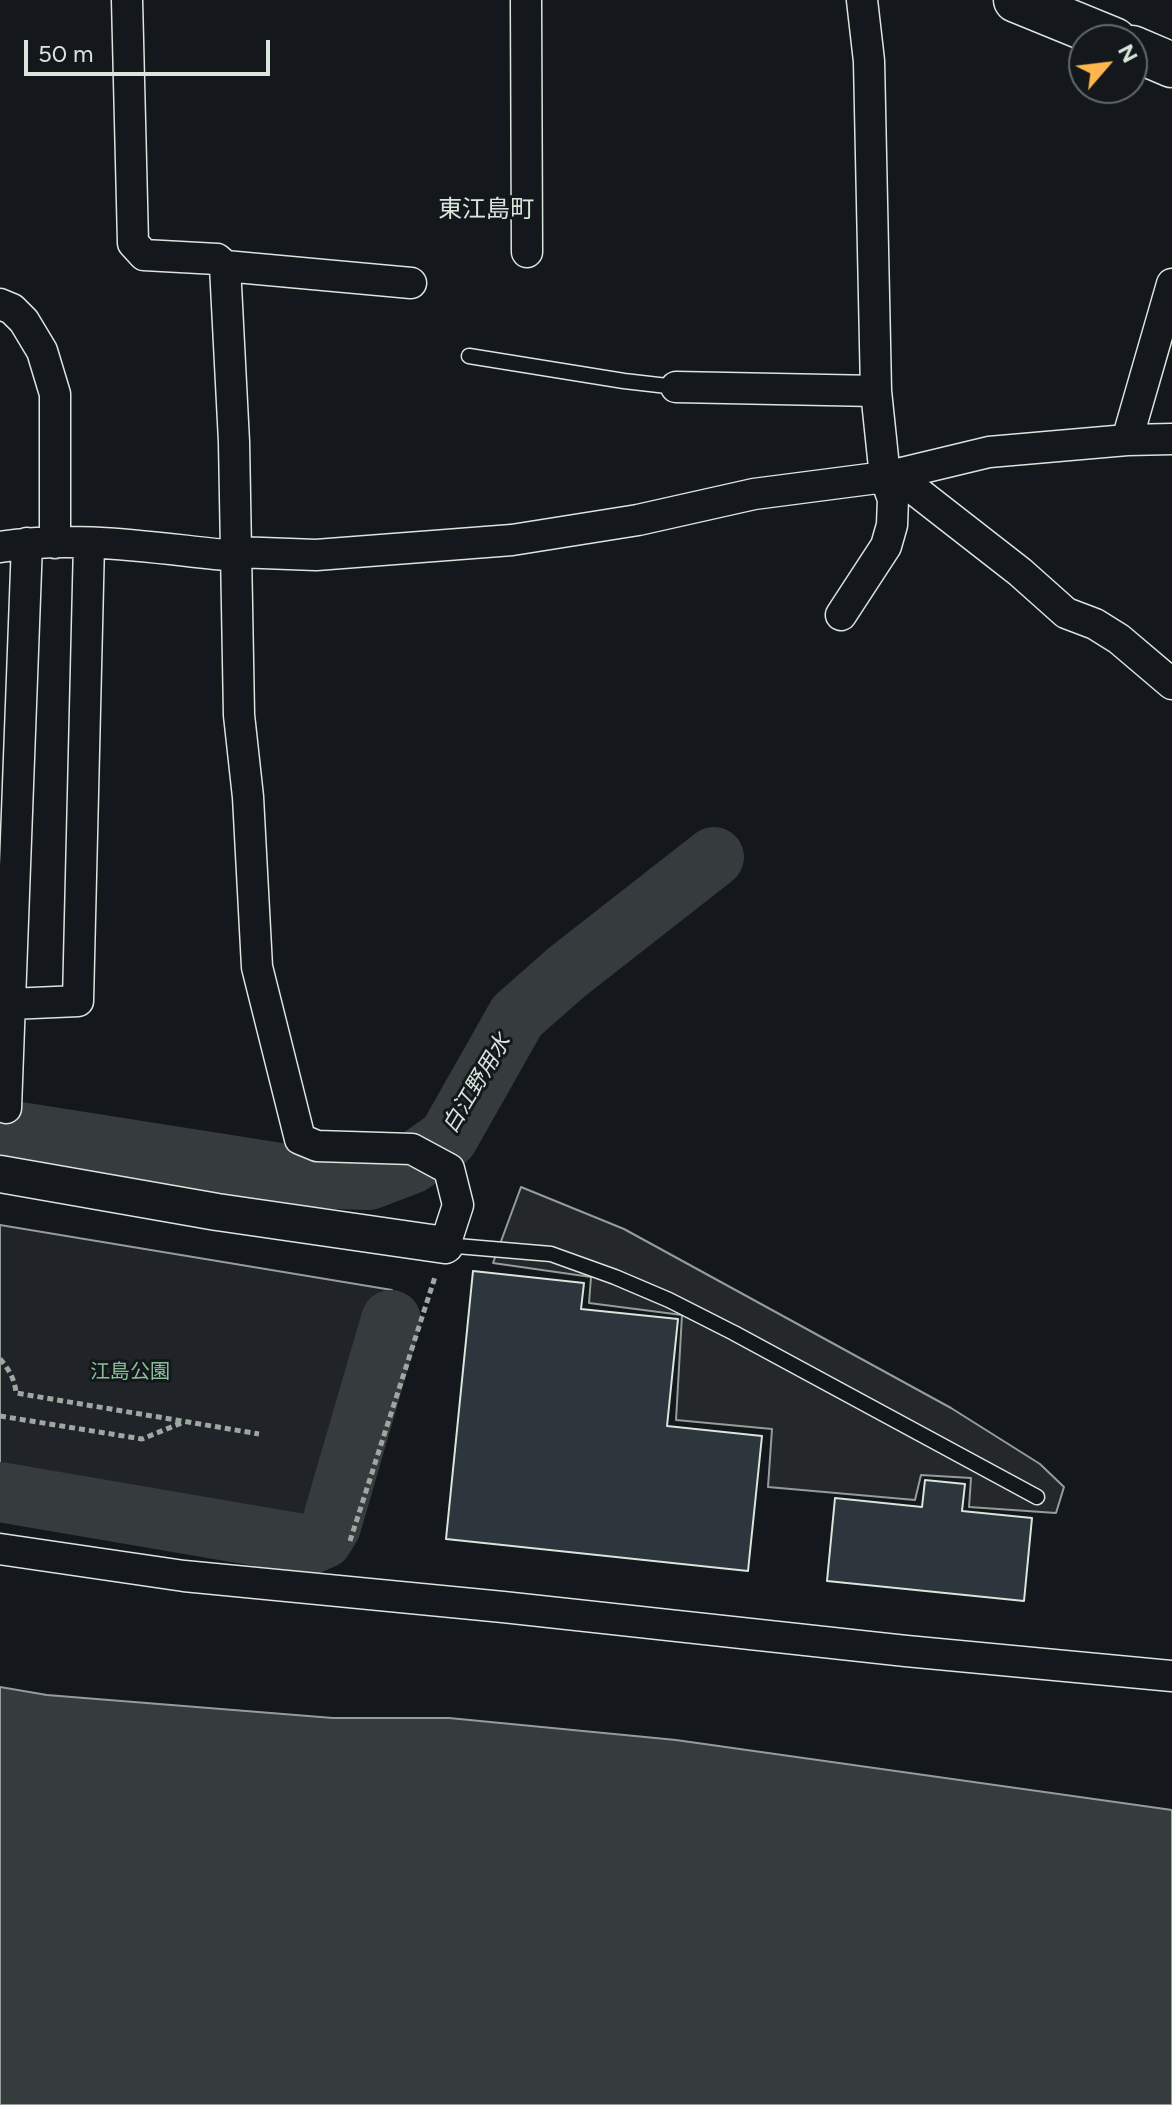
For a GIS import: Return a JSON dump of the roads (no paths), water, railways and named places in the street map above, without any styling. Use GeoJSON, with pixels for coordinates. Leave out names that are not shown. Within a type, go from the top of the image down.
{"type":"FeatureCollection","features":[{"type":"Feature","properties":{"kind":"main road"},"geometry":{"type":"LineString","coordinates":[[1016,0],[1075,24]]}},
{"type":"Feature","properties":{"kind":"main road"},"geometry":{"type":"LineString","coordinates":[[1148,55],[1172,65]]}},
{"type":"Feature","properties":{"kind":"street"},"geometry":{"type":"LineString","coordinates":[[127,0],[133,243],[144,255],[217,259],[225,266],[411,283]]}},
{"type":"Feature","properties":{"kind":"street"},"geometry":{"type":"LineString","coordinates":[[526,0],[527,252]]}},
{"type":"Feature","properties":{"kind":"street"},"geometry":{"type":"LineString","coordinates":[[841,615],[886,546],[892,525],[893,499],[885,477],[876,391],[869,61],[862,0]]}},
{"type":"Feature","properties":{"kind":"street"},"geometry":{"type":"LineString","coordinates":[[0,1174],[217,1212],[445,1245],[458,1205],[449,1169],[412,1149],[317,1146],[300,1139],[257,967],[248,797],[239,715],[234,442],[225,266]]}},
{"type":"Feature","properties":{"kind":"street"},"geometry":{"type":"LineString","coordinates":[[1127,440],[1172,284]]}},
{"type":"Feature","properties":{"kind":"street"},"geometry":{"type":"LineString","coordinates":[[0,304],[12,309],[24,321],[42,351],[55,394],[27,544],[6,1108]]}},
{"type":"Feature","properties":{"kind":"street"},"geometry":{"type":"LineString","coordinates":[[676,387],[876,391]]}},
{"type":"Feature","properties":{"kind":"street"},"geometry":{"type":"LineString","coordinates":[[27,544],[89,543],[236,554],[316,555],[512,540],[638,520],[754,494],[885,477],[989,452],[1172,439]]}},
{"type":"Feature","properties":{"kind":"street"},"geometry":{"type":"LineString","coordinates":[[885,477],[911,487],[1020,572],[1066,613],[1095,624],[1119,639],[1172,684]]}},
{"type":"Feature","properties":{"kind":"street"},"geometry":{"type":"LineString","coordinates":[[10,1004],[78,1001],[89,543]]}},
{"type":"Feature","properties":{"kind":"street"},"geometry":{"type":"LineString","coordinates":[[0,1549],[184,1576],[1172,1676]]}},
{"type":"Feature","properties":{"kind":"lane"},"geometry":{"type":"LineString","coordinates":[[469,356],[676,387]]}},
{"type":"Feature","properties":{"kind":"lane"},"geometry":{"type":"LineString","coordinates":[[445,1245],[551,1254],[615,1277],[734,1333],[1037,1497]]}},
{"type":"Feature","properties":{"kind":"waterway","name":"白江野用水"},"geometry":{"type":"LineString","coordinates":[[0,1129],[311,1178],[369,1180],[411,1164],[448,1138],[517,1016],[567,972],[714,857]]}},
{"type":"Feature","properties":{"kind":"waterway"},"geometry":{"type":"LineString","coordinates":[[0,1492],[309,1545],[323,1539],[331,1526],[391,1320]]}},
{"type":"Feature","properties":{"kind":"district","name":"東江島町"},"geometry":{"type":"Point","coordinates":[486,210]}},
{"type":"Feature","properties":{"kind":"park label","name":"江島公園"},"geometry":{"type":"Point","coordinates":[130,1372]}}]}
